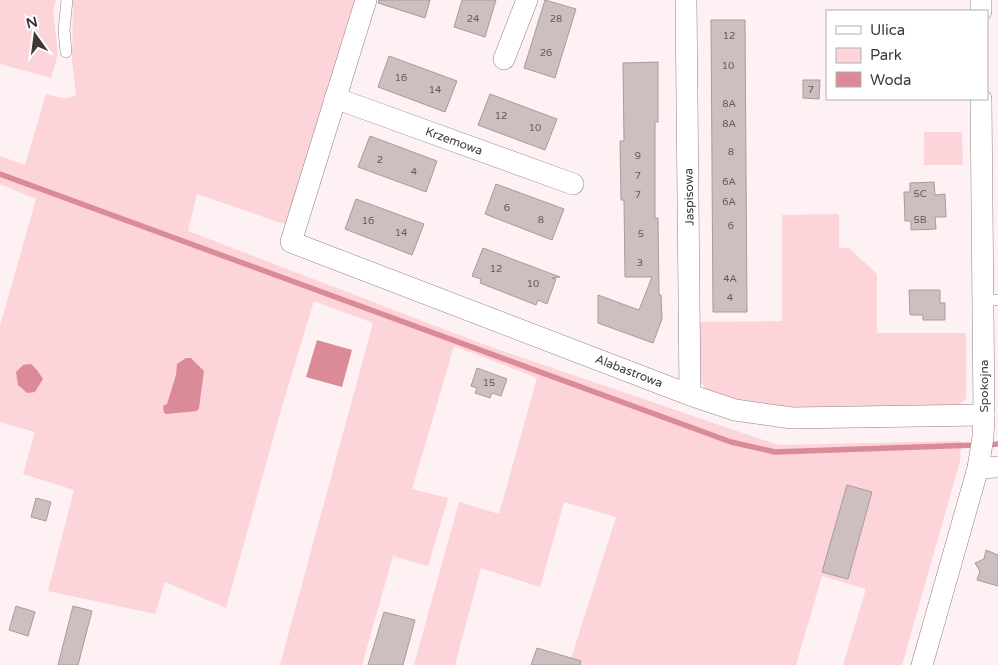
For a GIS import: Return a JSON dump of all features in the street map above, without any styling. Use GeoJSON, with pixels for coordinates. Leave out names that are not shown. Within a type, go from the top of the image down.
{"type":"FeatureCollection","features":[{"type":"Feature","properties":{"kind":"street"},"geometry":{"type":"LineString","coordinates":[[335,98],[366,0]]}},
{"type":"Feature","properties":{"kind":"street"},"geometry":{"type":"LineString","coordinates":[[504,59],[527,0]]}},
{"type":"Feature","properties":{"kind":"street","name":"Jaspisowa"},"geometry":{"type":"LineString","coordinates":[[686,0],[690,395]]}},
{"type":"Feature","properties":{"kind":"street","name":"Krzemowa"},"geometry":{"type":"LineString","coordinates":[[335,98],[573,184]]}},
{"type":"Feature","properties":{"kind":"street","name":"Alabastrowa"},"geometry":{"type":"LineString","coordinates":[[335,98],[291,242],[690,395],[735,410],[792,418],[984,415]]}},
{"type":"Feature","properties":{"kind":"street","name":"Spokojna"},"geometry":{"type":"LineString","coordinates":[[922,665],[985,456],[984,415],[991,300],[981,100]]}},
{"type":"Feature","properties":{"kind":"lane"},"geometry":{"type":"LineString","coordinates":[[66,52],[64,30],[67,0]]}},
{"type":"Feature","properties":{"kind":"green space"},"geometry":{"type":"Polygon","coordinates":[[[0,0],[56,0],[53,10],[58,54],[51,78],[0,64],[0,0]]]}},
{"type":"Feature","properties":{"kind":"green space"},"geometry":{"type":"Polygon","coordinates":[[[73,0],[356,0],[287,225],[197,194],[188,231],[488,346],[778,445],[961,441],[960,461],[902,665],[843,665],[866,589],[822,576],[796,665],[569,665],[616,517],[564,502],[540,587],[481,568],[455,665],[414,665],[459,502],[499,514],[537,378],[454,346],[412,489],[448,498],[428,566],[393,556],[362,665],[280,665],[373,323],[314,301],[283,403],[226,608],[165,582],[155,614],[48,591],[74,490],[23,474],[35,432],[0,422],[0,326],[36,199],[0,184],[0,156],[25,165],[46,94],[69,98],[76,94],[72,62],[73,0]]]}},
{"type":"Feature","properties":{"kind":"green space"},"geometry":{"type":"Polygon","coordinates":[[[924,132],[962,132],[963,165],[924,165],[924,132]]]}},
{"type":"Feature","properties":{"kind":"green space"},"geometry":{"type":"Polygon","coordinates":[[[839,214],[839,248],[849,248],[877,274],[877,333],[966,333],[966,399],[952,410],[783,408],[727,397],[706,389],[697,377],[697,322],[782,321],[782,215],[839,214]]]}},
{"type":"Feature","properties":{"kind":"water"},"geometry":{"type":"Polygon","coordinates":[[[317,340],[352,350],[342,387],[306,377],[317,340]]]}},
{"type":"Feature","properties":{"kind":"water"},"geometry":{"type":"Polygon","coordinates":[[[186,358],[191,358],[204,371],[199,408],[197,411],[164,413],[163,406],[167,404],[176,375],[177,364],[186,358]]]}},
{"type":"Feature","properties":{"kind":"water"},"geometry":{"type":"Polygon","coordinates":[[[31,364],[43,379],[35,392],[27,393],[18,385],[16,372],[23,365],[31,364]]]}},
{"type":"Feature","properties":{"kind":"building"},"geometry":{"type":"Polygon","coordinates":[[[379,0],[430,0],[425,18],[378,3],[379,0]]]}},
{"type":"Feature","properties":{"kind":"building"},"geometry":{"type":"Polygon","coordinates":[[[462,0],[496,0],[485,37],[454,27],[462,0]]]}},
{"type":"Feature","properties":{"kind":"building"},"geometry":{"type":"Polygon","coordinates":[[[545,0],[576,9],[555,78],[524,68],[545,0]]]}},
{"type":"Feature","properties":{"kind":"building"},"geometry":{"type":"Polygon","coordinates":[[[711,20],[745,20],[747,312],[713,312],[711,20]]]}},
{"type":"Feature","properties":{"kind":"building"},"geometry":{"type":"Polygon","coordinates":[[[389,56],[457,81],[445,112],[378,87],[389,56]]]}},
{"type":"Feature","properties":{"kind":"building"},"geometry":{"type":"Polygon","coordinates":[[[658,62],[658,122],[655,122],[655,218],[658,218],[659,295],[661,295],[662,319],[653,343],[598,323],[598,295],[639,310],[652,277],[625,277],[624,200],[621,200],[620,141],[624,141],[623,63],[658,62]]]}},
{"type":"Feature","properties":{"kind":"building"},"geometry":{"type":"Polygon","coordinates":[[[803,80],[820,80],[819,99],[803,98],[803,80]]]}},
{"type":"Feature","properties":{"kind":"building"},"geometry":{"type":"Polygon","coordinates":[[[490,94],[557,119],[545,150],[478,125],[490,94]]]}},
{"type":"Feature","properties":{"kind":"building"},"geometry":{"type":"Polygon","coordinates":[[[370,136],[437,161],[426,192],[358,167],[370,136]]]}},
{"type":"Feature","properties":{"kind":"building"},"geometry":{"type":"Polygon","coordinates":[[[934,182],[935,195],[945,194],[946,217],[935,217],[936,229],[911,230],[911,221],[905,221],[904,192],[910,192],[910,183],[934,182]]]}},
{"type":"Feature","properties":{"kind":"building"},"geometry":{"type":"Polygon","coordinates":[[[496,184],[564,209],[552,240],[485,214],[496,184]]]}},
{"type":"Feature","properties":{"kind":"building"},"geometry":{"type":"Polygon","coordinates":[[[356,199],[424,224],[412,255],[345,229],[356,199]]]}},
{"type":"Feature","properties":{"kind":"building"},"geometry":{"type":"Polygon","coordinates":[[[483,248],[560,277],[552,278],[556,279],[547,304],[538,300],[536,305],[480,283],[481,279],[472,276],[483,248]]]}},
{"type":"Feature","properties":{"kind":"building"},"geometry":{"type":"Polygon","coordinates":[[[909,290],[940,290],[940,303],[945,303],[945,320],[923,320],[923,315],[910,315],[909,290]]]}},
{"type":"Feature","properties":{"kind":"building"},"geometry":{"type":"Polygon","coordinates":[[[477,368],[507,379],[501,396],[492,393],[490,398],[475,393],[477,388],[471,386],[477,368]]]}},
{"type":"Feature","properties":{"kind":"building"},"geometry":{"type":"Polygon","coordinates":[[[847,485],[872,492],[848,579],[822,572],[847,485]]]}},
{"type":"Feature","properties":{"kind":"building"},"geometry":{"type":"Polygon","coordinates":[[[36,498],[51,502],[46,521],[31,517],[36,498]]]}},
{"type":"Feature","properties":{"kind":"building"},"geometry":{"type":"Polygon","coordinates":[[[986,550],[998,555],[998,586],[977,580],[980,571],[975,563],[984,559],[986,550]]]}},
{"type":"Feature","properties":{"kind":"building"},"geometry":{"type":"Polygon","coordinates":[[[16,606],[35,612],[28,636],[9,630],[16,606]]]}},
{"type":"Feature","properties":{"kind":"building"},"geometry":{"type":"Polygon","coordinates":[[[73,606],[92,611],[78,665],[58,665],[73,606]]]}},
{"type":"Feature","properties":{"kind":"building"},"geometry":{"type":"Polygon","coordinates":[[[384,612],[415,620],[403,665],[368,665],[384,612]]]}},
{"type":"Feature","properties":{"kind":"building"},"geometry":{"type":"Polygon","coordinates":[[[537,648],[581,661],[580,665],[531,665],[537,648]]]}},
{"type":"Feature","properties":{"kind":"waterway"},"geometry":{"type":"LineString","coordinates":[[0,174],[731,442],[775,452],[976,445]]}},
{"type":"Feature","properties":{"kind":"waterway"},"geometry":{"type":"LineString","coordinates":[[986,445],[998,444]]}}]}
